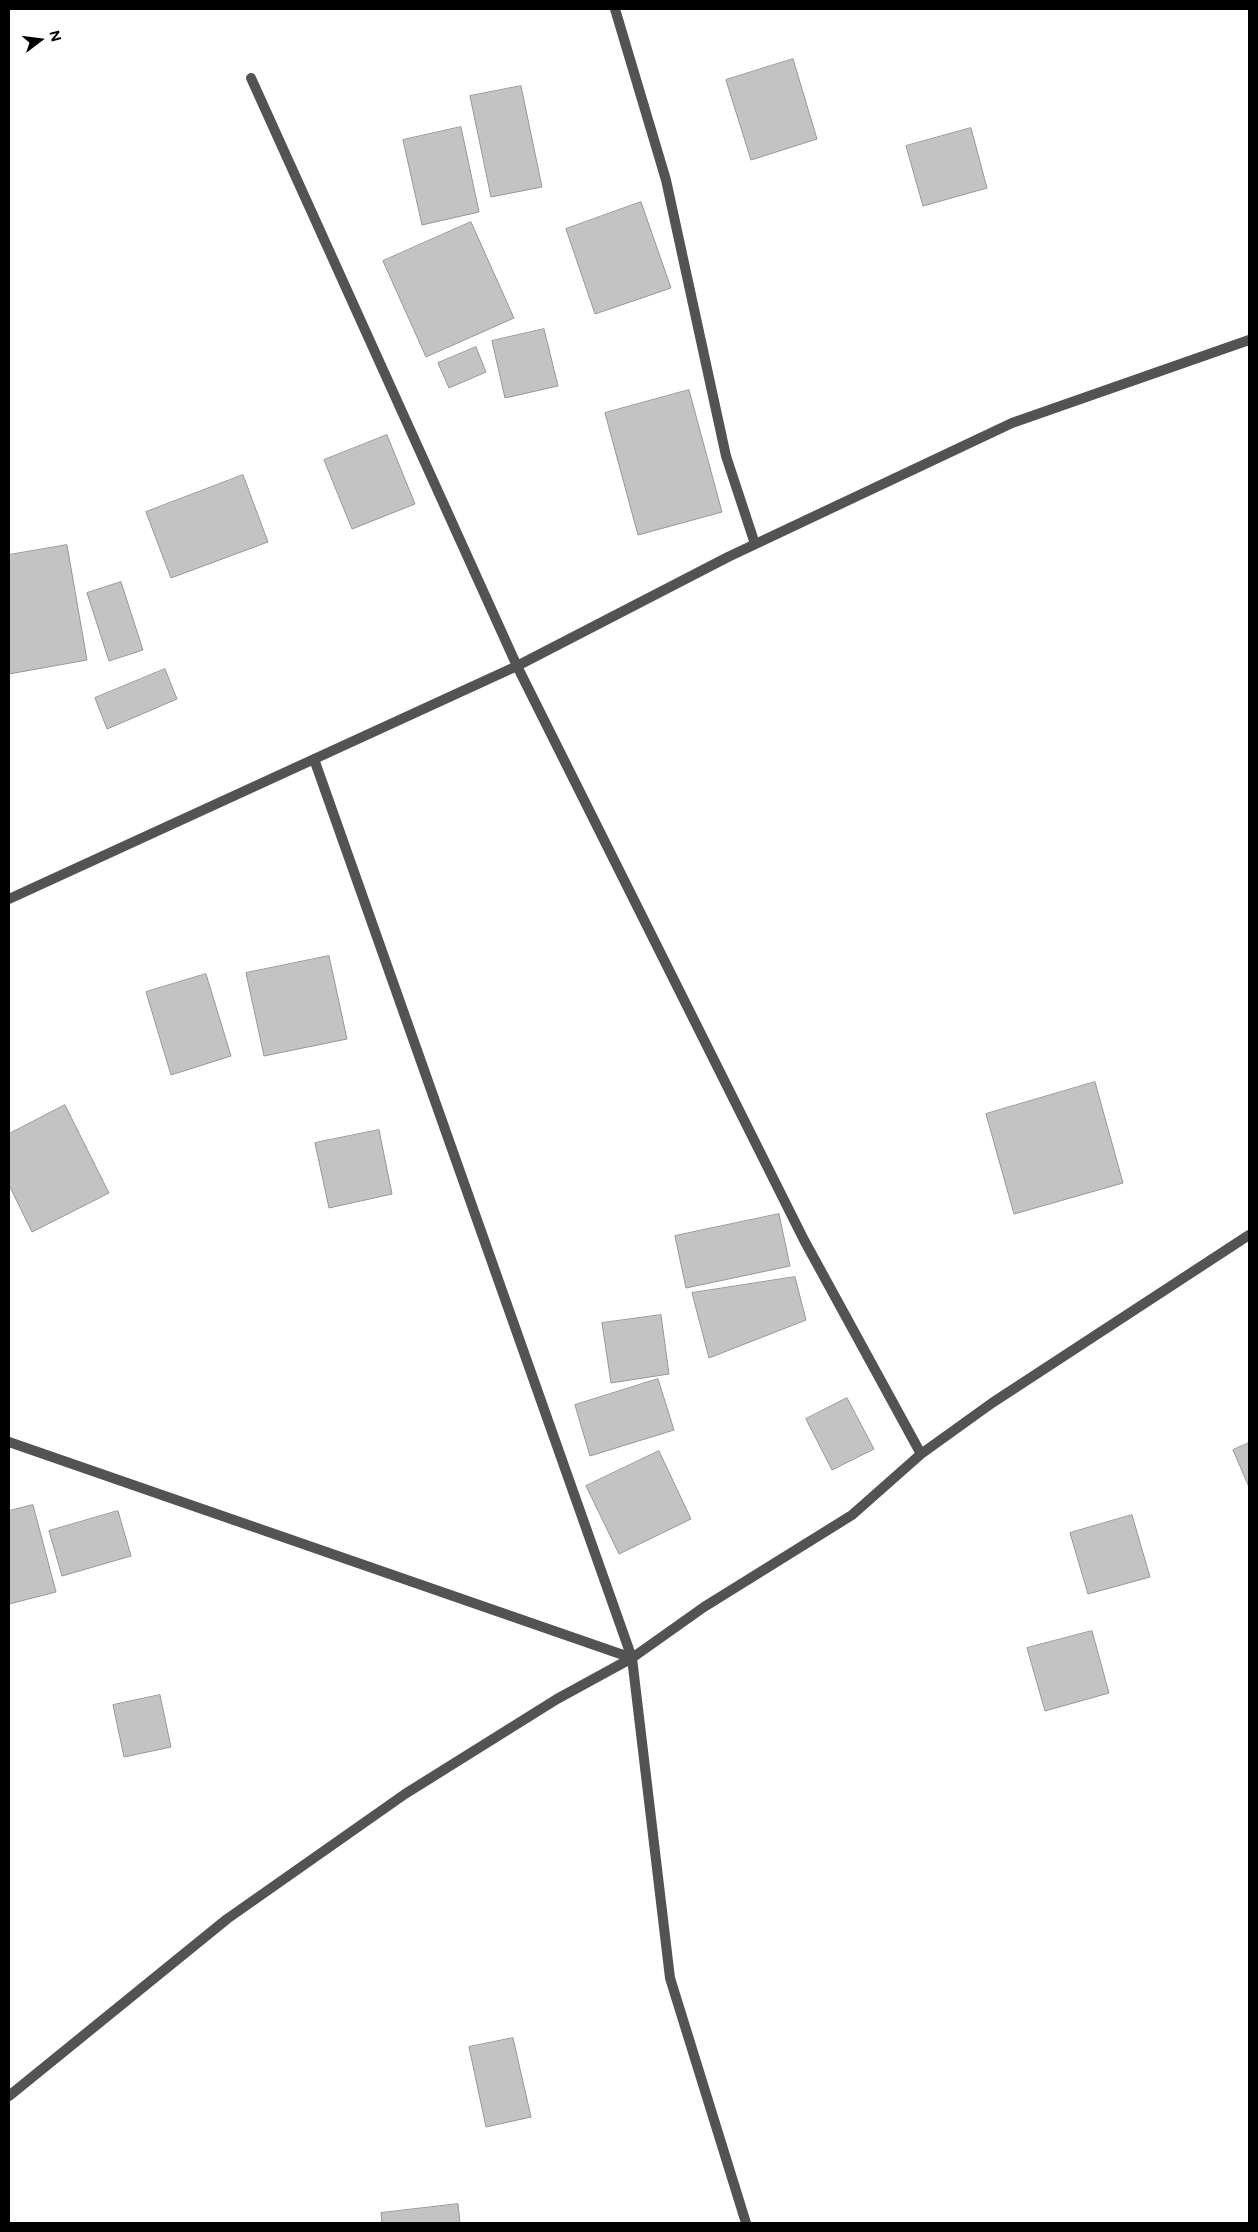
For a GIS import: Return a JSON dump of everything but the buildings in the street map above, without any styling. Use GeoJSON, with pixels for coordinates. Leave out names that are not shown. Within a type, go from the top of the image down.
{"type":"FeatureCollection","features":[{"type":"Feature","properties":{"kind":"street"},"geometry":{"type":"LineString","coordinates":[[615,9],[666,180],[726,456],[755,544]]}},
{"type":"Feature","properties":{"kind":"street"},"geometry":{"type":"LineString","coordinates":[[251,78],[516,666],[804,1240],[920,1454]]}},
{"type":"Feature","properties":{"kind":"street"},"geometry":{"type":"LineString","coordinates":[[9,899],[516,666],[755,544],[1012,423],[1249,340]]}},
{"type":"Feature","properties":{"kind":"street"},"geometry":{"type":"LineString","coordinates":[[314,759],[632,1658],[670,1978],[746,2223]]}},
{"type":"Feature","properties":{"kind":"street"},"geometry":{"type":"LineString","coordinates":[[9,2096],[235,1913],[405,1794],[557,1699],[632,1658],[704,1607],[852,1515],[920,1454],[992,1403],[1249,1235]]}},
{"type":"Feature","properties":{"kind":"street"},"geometry":{"type":"LineString","coordinates":[[9,1442],[632,1658]]}}]}
